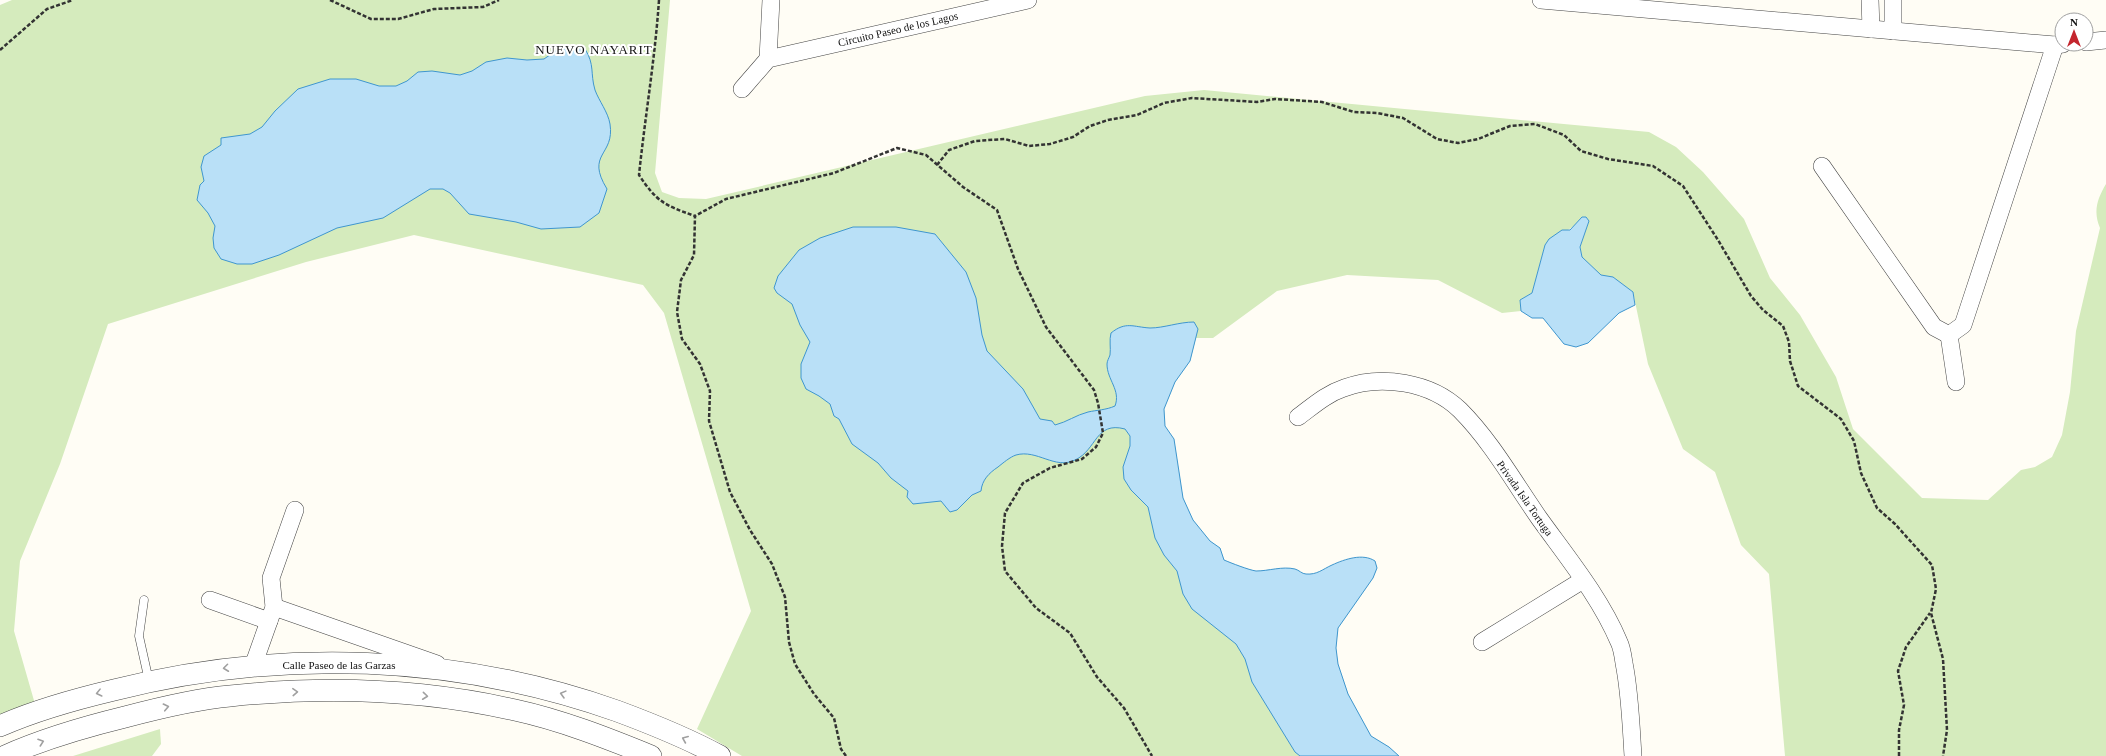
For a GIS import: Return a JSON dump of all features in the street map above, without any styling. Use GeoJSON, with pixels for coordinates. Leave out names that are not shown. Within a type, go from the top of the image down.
{"type":"FeatureCollection","features":[{"type":"Feature","properties":{"kind":"street"},"geometry":{"type":"LineString","coordinates":[[742,89],[768,59],[771,0]]}},
{"type":"Feature","properties":{"kind":"street","name":"Circuito Paseo de los Lagos"},"geometry":{"type":"LineString","coordinates":[[768,59],[958,8],[1028,0]]}},
{"type":"Feature","properties":{"kind":"street"},"geometry":{"type":"LineString","coordinates":[[1541,0],[2054,44]]}},
{"type":"Feature","properties":{"kind":"street"},"geometry":{"type":"LineString","coordinates":[[1870,0],[1871,29]]}},
{"type":"Feature","properties":{"kind":"street"},"geometry":{"type":"LineString","coordinates":[[1893,0],[1893,31]]}},
{"type":"Feature","properties":{"kind":"street"},"geometry":{"type":"LineString","coordinates":[[2094,41],[2106,40]]}},
{"type":"Feature","properties":{"kind":"street"},"geometry":{"type":"LineString","coordinates":[[1949,335],[1963,325],[2056,52]]}},
{"type":"Feature","properties":{"kind":"street"},"geometry":{"type":"LineString","coordinates":[[1822,166],[1934,327],[1949,335]]}},
{"type":"Feature","properties":{"kind":"street"},"geometry":{"type":"LineString","coordinates":[[1949,335],[1956,382]]}},
{"type":"Feature","properties":{"kind":"street","name":"Privada Isla Tortuga"},"geometry":{"type":"LineString","coordinates":[[1298,417],[1324,397],[1344,388],[1365,383],[1386,381],[1405,383],[1442,397],[1460,410],[1482,435],[1583,580],[1620,643],[1628,683],[1633,756]]}},
{"type":"Feature","properties":{"kind":"street"},"geometry":{"type":"LineString","coordinates":[[253,666],[272,614],[271,578],[295,510]]}},
{"type":"Feature","properties":{"kind":"street"},"geometry":{"type":"LineString","coordinates":[[1482,642],[1583,580]]}},
{"type":"Feature","properties":{"kind":"street"},"geometry":{"type":"LineString","coordinates":[[210,600],[272,614],[454,670]]}},
{"type":"Feature","properties":{"kind":"street","name":"Calle Paseo de las Garzas"},"geometry":{"type":"LineString","coordinates":[[0,726],[79,698],[149,681],[253,666],[372,663],[454,670],[520,682],[585,700],[638,718],[703,746],[720,756]]}},
{"type":"Feature","properties":{"kind":"street"},"geometry":{"type":"LineString","coordinates":[[5,756],[86,726],[166,707],[229,696],[302,692],[375,691],[449,698],[516,710],[575,728],[651,756]]}},
{"type":"Feature","properties":{"kind":"street"},"geometry":{"type":"LineString","coordinates":[[575,728],[585,700]]}},
{"type":"Feature","properties":{"kind":"lane"},"geometry":{"type":"LineString","coordinates":[[144,600],[139,636],[149,681]]}},
{"type":"Feature","properties":{"kind":"path"},"geometry":{"type":"LineString","coordinates":[[0,50],[47,9],[74,0]]}},
{"type":"Feature","properties":{"kind":"path"},"geometry":{"type":"LineString","coordinates":[[330,0],[371,19],[398,19],[434,9],[483,6],[499,0]]}},
{"type":"Feature","properties":{"kind":"path"},"geometry":{"type":"LineString","coordinates":[[659,0],[654,68],[645,115],[639,175],[652,195],[671,207],[695,216],[726,199],[834,173],[897,148],[926,155],[962,187],[997,210],[1018,269],[1046,327],[1094,390],[1098,403],[1103,433],[1096,447],[1082,459],[1050,468],[1023,483],[1005,513],[1002,546],[1005,572],[1036,608],[1070,633],[1097,677],[1124,708],[1152,756]]}},
{"type":"Feature","properties":{"kind":"path"},"geometry":{"type":"LineString","coordinates":[[937,165],[949,150],[975,141],[1005,139],[1029,146],[1050,144],[1073,137],[1096,124],[1137,115],[1164,103],[1192,98],[1250,102],[1274,99],[1322,102],[1354,112],[1377,113],[1403,118],[1438,139],[1458,143],[1478,139],[1510,126],[1535,124],[1564,135],[1581,151],[1608,159],[1653,166],[1683,186],[1722,246],[1751,296],[1763,310],[1783,326],[1789,342],[1790,361],[1798,386],[1841,419],[1854,442],[1861,473],[1877,508],[1895,524],[1932,565],[1936,589],[1931,613],[1906,647],[1898,671],[1904,705],[1899,730],[1899,756]]}},
{"type":"Feature","properties":{"kind":"path"},"geometry":{"type":"LineString","coordinates":[[695,216],[694,255],[681,280],[676,312],[682,340],[700,364],[710,391],[709,422],[730,492],[750,530],[772,564],[785,597],[789,642],[795,664],[814,694],[834,718],[841,749],[846,756]]}},
{"type":"Feature","properties":{"kind":"path"},"geometry":{"type":"LineString","coordinates":[[1931,613],[1943,659],[1947,730],[1944,756]]}},
{"type":"Feature","properties":{"kind":"green space"},"geometry":{"type":"Polygon","coordinates":[[[12,0],[670,0],[655,173],[662,192],[679,198],[706,199],[1145,96],[1204,90],[1649,132],[1676,147],[1703,172],[1744,219],[1770,278],[1800,315],[1836,377],[1853,429],[1922,498],[1988,500],[2021,470],[2035,467],[2052,457],[2062,435],[2070,392],[2076,331],[2100,228],[2096,211],[2098,200],[2106,184],[2106,756],[1785,756],[1769,574],[1741,545],[1715,472],[1683,449],[1648,364],[1633,292],[1613,277],[1601,276],[1582,257],[1580,247],[1589,221],[1582,217],[1573,226],[1554,237],[1545,245],[1532,293],[1520,300],[1521,311],[1502,313],[1438,280],[1347,275],[1277,291],[1213,338],[1196,338],[1190,361],[1175,382],[1164,409],[1165,427],[1174,439],[1183,498],[1193,520],[1210,541],[1220,548],[1224,560],[1256,571],[1290,568],[1305,574],[1317,573],[1332,565],[1354,558],[1365,557],[1375,561],[1377,568],[1373,578],[1338,628],[1336,648],[1338,664],[1348,694],[1371,736],[1389,747],[1399,756],[742,756],[697,729],[751,611],[664,313],[643,285],[414,235],[306,262],[108,324],[60,464],[20,561],[14,631],[35,704],[0,721],[0,5],[12,0]]]}},
{"type":"Feature","properties":{"kind":"green space"},"geometry":{"type":"Polygon","coordinates":[[[160,729],[161,744],[152,756],[73,756],[160,729]]]}},
{"type":"Feature","properties":{"kind":"water"},"geometry":{"type":"Polygon","coordinates":[[[574,45],[585,49],[588,55],[595,90],[610,124],[609,143],[602,155],[599,168],[601,177],[607,189],[599,213],[580,227],[541,229],[516,222],[469,214],[450,193],[443,189],[430,189],[383,218],[337,228],[279,255],[252,264],[237,264],[221,259],[214,248],[213,238],[215,226],[208,213],[197,200],[200,185],[204,181],[201,167],[204,156],[221,145],[221,138],[250,134],[262,127],[275,111],[298,89],[330,79],[356,79],[379,86],[396,86],[407,81],[418,72],[432,71],[460,75],[472,71],[486,62],[507,58],[527,60],[544,59],[560,48],[574,45]]]}},
{"type":"Feature","properties":{"kind":"water"},"geometry":{"type":"Polygon","coordinates":[[[1582,217],[1586,217],[1589,221],[1580,247],[1582,257],[1601,275],[1613,277],[1633,292],[1635,305],[1619,313],[1588,343],[1576,347],[1564,344],[1543,318],[1532,318],[1521,311],[1520,300],[1532,293],[1545,245],[1549,239],[1562,230],[1570,230],[1582,217]]]}},
{"type":"Feature","properties":{"kind":"water"},"geometry":{"type":"Polygon","coordinates":[[[853,227],[896,227],[935,234],[966,272],[976,298],[982,335],[987,351],[1023,389],[1040,419],[1052,421],[1055,425],[1084,413],[1115,406],[1116,395],[1107,364],[1110,355],[1111,333],[1116,329],[1125,326],[1155,328],[1194,322],[1198,329],[1190,361],[1175,382],[1164,409],[1165,426],[1174,439],[1183,498],[1193,520],[1210,541],[1220,548],[1224,560],[1256,571],[1290,568],[1305,574],[1310,574],[1317,573],[1332,565],[1354,558],[1365,557],[1375,561],[1377,568],[1373,578],[1338,628],[1336,648],[1338,664],[1348,694],[1371,736],[1389,747],[1399,756],[1300,756],[1295,752],[1252,682],[1245,659],[1236,644],[1192,609],[1183,594],[1177,571],[1164,555],[1155,538],[1148,507],[1131,490],[1124,479],[1123,467],[1130,446],[1130,436],[1125,429],[1108,429],[1097,438],[1082,455],[1075,460],[1068,462],[1060,463],[1024,454],[1016,455],[989,474],[984,480],[981,491],[972,495],[957,510],[950,512],[941,501],[913,504],[907,497],[908,491],[891,478],[878,463],[852,444],[839,419],[834,416],[830,404],[806,389],[801,378],[801,364],[810,342],[800,325],[792,304],[777,293],[774,288],[778,276],[799,250],[820,238],[853,227]]]}},
{"type":"Feature","properties":{"kind":"district","name":"NUEVO NAYARIT"},"geometry":{"type":"Point","coordinates":[594,49]}}]}
